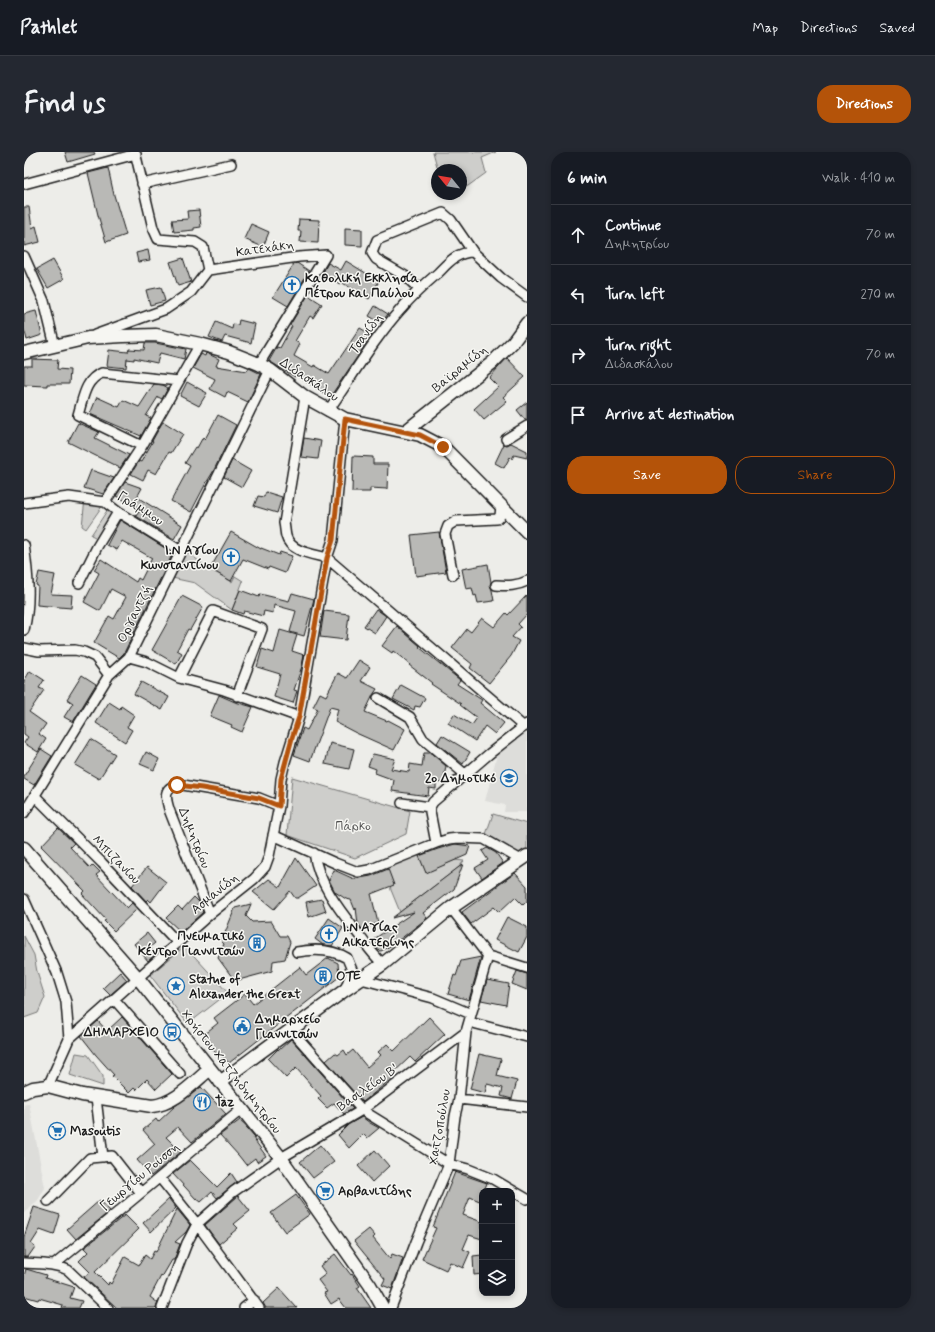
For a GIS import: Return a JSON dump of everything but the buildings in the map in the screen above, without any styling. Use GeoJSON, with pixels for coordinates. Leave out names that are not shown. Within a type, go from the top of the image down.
{"type":"FeatureCollection","features":[{"type":"Feature","properties":{"kind":"main road","name":"Βαϊραμίδη"},"geometry":{"type":"LineString","coordinates":[[406,431],[492,363],[513,342],[527,323]]}},
{"type":"Feature","properties":{"kind":"main road","name":"Διδασκάλου"},"geometry":{"type":"LineString","coordinates":[[24,353],[88,338],[156,335],[200,344],[229,352],[270,370],[305,397],[345,419],[406,431],[420,435],[443,447],[527,532]]}},
{"type":"Feature","properties":{"kind":"main road","name":"Χρήστου Χατζηδημητρίου"},"geometry":{"type":"LineString","coordinates":[[26,852],[138,978],[281,1158],[370,1285],[384,1308]]}},
{"type":"Feature","properties":{"kind":"main road"},"geometry":{"type":"LineString","coordinates":[[220,1082],[345,990],[383,964],[452,908],[524,858]]}},
{"type":"Feature","properties":{"kind":"main road"},"geometry":{"type":"LineString","coordinates":[[24,1092],[33,1088],[48,1086],[96,1098],[152,1106],[161,1105],[172,1100],[210,1069]]}},
{"type":"Feature","properties":{"kind":"street"},"geometry":{"type":"LineString","coordinates":[[24,184],[135,153],[153,228],[158,239],[195,242],[203,247],[208,270]]}},
{"type":"Feature","properties":{"kind":"street"},"geometry":{"type":"LineString","coordinates":[[142,184],[231,164]]}},
{"type":"Feature","properties":{"kind":"street"},"geometry":{"type":"LineString","coordinates":[[419,289],[405,276],[376,259],[372,253],[378,240],[443,213],[451,220],[473,252],[492,271],[527,297]]}},
{"type":"Feature","properties":{"kind":"street","name":"Τσανίδη"},"geometry":{"type":"LineString","coordinates":[[328,411],[386,327],[419,289],[457,255],[466,252],[473,252]]}},
{"type":"Feature","properties":{"kind":"street","name":"Κατεχάκη"},"geometry":{"type":"LineString","coordinates":[[208,270],[299,257],[326,255],[259,364]]}},
{"type":"Feature","properties":{"kind":"street"},"geometry":{"type":"LineString","coordinates":[[24,256],[44,301],[55,346]]}},
{"type":"Feature","properties":{"kind":"street","name":"Διδασκάλου"},"geometry":{"type":"LineString","coordinates":[[88,338],[166,309],[191,292],[208,270]]}},
{"type":"Feature","properties":{"kind":"street"},"geometry":{"type":"LineString","coordinates":[[105,502],[142,446],[200,344]]}},
{"type":"Feature","properties":{"kind":"street","name":"Οργαντζή"},"geometry":{"type":"LineString","coordinates":[[24,813],[109,675],[129,658],[180,551],[270,370]]}},
{"type":"Feature","properties":{"kind":"street"},"geometry":{"type":"LineString","coordinates":[[142,446],[78,415],[89,383],[95,376],[102,373],[179,381]]}},
{"type":"Feature","properties":{"kind":"street"},"geometry":{"type":"LineString","coordinates":[[305,397],[284,523],[286,537],[291,546],[303,552],[327,558],[525,726],[489,754],[433,802],[430,807],[436,843]]}},
{"type":"Feature","properties":{"kind":"street","name":"Ασμανίδη"},"geometry":{"type":"LineString","coordinates":[[69,1039],[178,944],[210,914],[261,873],[265,867],[274,835],[279,806],[282,773],[299,717],[327,558],[333,540],[345,419]]}},
{"type":"Feature","properties":{"kind":"street"},"geometry":{"type":"LineString","coordinates":[[506,439],[527,426]]}},
{"type":"Feature","properties":{"kind":"street","name":"Γράμμου"},"geometry":{"type":"LineString","coordinates":[[24,503],[69,497],[105,502],[118,512],[180,551]]}},
{"type":"Feature","properties":{"kind":"street"},"geometry":{"type":"LineString","coordinates":[[453,575],[446,534],[448,526],[456,521],[497,519],[500,516],[501,506]]}},
{"type":"Feature","properties":{"kind":"street"},"geometry":{"type":"LineString","coordinates":[[79,583],[97,547],[118,512]]}},
{"type":"Feature","properties":{"kind":"street"},"geometry":{"type":"LineString","coordinates":[[24,545],[26,578],[29,592],[24,630]]}},
{"type":"Feature","properties":{"kind":"street"},"geometry":{"type":"LineString","coordinates":[[496,585],[513,586],[527,581]]}},
{"type":"Feature","properties":{"kind":"street"},"geometry":{"type":"LineString","coordinates":[[179,678],[213,611],[262,629],[237,696]]}},
{"type":"Feature","properties":{"kind":"street"},"geometry":{"type":"LineString","coordinates":[[24,648],[39,651],[75,650],[84,652],[95,657],[109,675]]}},
{"type":"Feature","properties":{"kind":"street"},"geometry":{"type":"LineString","coordinates":[[129,658],[147,662],[179,678],[224,690],[237,696],[299,717]]}},
{"type":"Feature","properties":{"kind":"street"},"geometry":{"type":"LineString","coordinates":[[378,698],[410,717],[423,739],[466,775]]}},
{"type":"Feature","properties":{"kind":"street","name":"Δημητρίου"},"geometry":{"type":"LineString","coordinates":[[210,914],[166,801],[167,790],[172,786],[183,785],[259,798],[279,806]]}},
{"type":"Feature","properties":{"kind":"street","name":"Μπιζανίου"},"geometry":{"type":"LineString","coordinates":[[35,796],[102,863],[178,944]]}},
{"type":"Feature","properties":{"kind":"street"},"geometry":{"type":"LineString","coordinates":[[402,804],[430,807]]}},
{"type":"Feature","properties":{"kind":"street"},"geometry":{"type":"LineString","coordinates":[[274,835],[358,872],[369,870],[436,843],[459,838],[484,840],[524,858]]}},
{"type":"Feature","properties":{"kind":"street"},"geometry":{"type":"LineString","coordinates":[[314,853],[319,872],[336,905],[372,953],[383,964]]}},
{"type":"Feature","properties":{"kind":"street"},"geometry":{"type":"LineString","coordinates":[[24,899],[64,991],[66,1002],[69,1039],[48,1086]]}},
{"type":"Feature","properties":{"kind":"street"},"geometry":{"type":"LineString","coordinates":[[452,908],[488,956],[527,968]]}},
{"type":"Feature","properties":{"kind":"street"},"geometry":{"type":"LineString","coordinates":[[297,952],[312,950],[347,958],[352,970],[345,990]]}},
{"type":"Feature","properties":{"kind":"street","name":"Χατζοπούλου"},"geometry":{"type":"LineString","coordinates":[[391,1308],[448,1164],[459,1099],[466,1032],[488,956]]}},
{"type":"Feature","properties":{"kind":"street"},"geometry":{"type":"LineString","coordinates":[[361,979],[433,998],[470,1018],[527,1037]]}},
{"type":"Feature","properties":{"kind":"street"},"geometry":{"type":"LineString","coordinates":[[114,999],[180,1074]]}},
{"type":"Feature","properties":{"kind":"street"},"geometry":{"type":"LineString","coordinates":[[292,1030],[362,1110],[448,1164],[468,1169],[493,1179],[527,1199]]}},
{"type":"Feature","properties":{"kind":"street","name":"Βασιλείου Β'"},"geometry":{"type":"LineString","coordinates":[[197,1224],[233,1192],[281,1158],[362,1110],[466,1032]]}},
{"type":"Feature","properties":{"kind":"street"},"geometry":{"type":"LineString","coordinates":[[96,1098],[103,1157]]}},
{"type":"Feature","properties":{"kind":"street"},"geometry":{"type":"LineString","coordinates":[[459,1099],[527,1108]]}},
{"type":"Feature","properties":{"kind":"street","name":"Γεωργίου Ρούσση"},"geometry":{"type":"LineString","coordinates":[[54,1265],[242,1109]]}},
{"type":"Feature","properties":{"kind":"street"},"geometry":{"type":"LineString","coordinates":[[48,1201],[86,1160],[90,1158],[112,1156],[117,1160],[141,1193]]}},
{"type":"Feature","properties":{"kind":"street"},"geometry":{"type":"LineString","coordinates":[[160,1178],[197,1224],[256,1304],[244,1308]]}},
{"type":"Feature","properties":{"kind":"street"},"geometry":{"type":"LineString","coordinates":[[162,1308],[187,1243],[197,1224]]}},
{"type":"Feature","properties":{"kind":"street"},"geometry":{"type":"LineString","coordinates":[[24,1263],[54,1265],[68,1270],[108,1308]]}},
{"type":"Feature","properties":{"kind":"shaded area","name":"2ο Δημοτικό"},"geometry":{"type":"Polygon","coordinates":[[[527,730],[527,812],[504,812],[505,805],[485,801],[497,755],[527,730]]]}},
{"type":"Feature","properties":{"kind":"shaded area"},"geometry":{"type":"Polygon","coordinates":[[[29,1103],[45,1188],[38,1200],[24,1214],[24,1105],[29,1103]]]}},
{"type":"Feature","properties":{"kind":"green space"},"geometry":{"type":"Polygon","coordinates":[[[433,152],[496,152],[482,158],[486,173],[467,186],[467,164],[436,164],[433,152]]]}},
{"type":"Feature","properties":{"kind":"green space"},"geometry":{"type":"Polygon","coordinates":[[[85,499],[105,502],[86,529],[82,526],[85,499]]]}},
{"type":"Feature","properties":{"kind":"green space"},"geometry":{"type":"Polygon","coordinates":[[[110,506],[118,512],[101,540],[91,535],[110,506]]]}},
{"type":"Feature","properties":{"kind":"green space"},"geometry":{"type":"Polygon","coordinates":[[[185,550],[205,566],[232,582],[235,576],[243,581],[232,610],[195,583],[172,578],[185,550]]]}},
{"type":"Feature","properties":{"kind":"green space","name":"Πάρκο"},"geometry":{"type":"Polygon","coordinates":[[[292,777],[410,811],[406,834],[355,858],[287,835],[292,777]]]}},
{"type":"Feature","properties":{"kind":"green space"},"geometry":{"type":"Polygon","coordinates":[[[493,814],[527,824],[527,856],[521,860],[484,840],[493,814]]]}},
{"type":"Feature","properties":{"kind":"green space"},"geometry":{"type":"Polygon","coordinates":[[[419,855],[426,872],[455,860],[464,861],[458,868],[400,912],[391,890],[387,866],[419,855]]]}},
{"type":"Feature","properties":{"kind":"green space"},"geometry":{"type":"Polygon","coordinates":[[[24,936],[34,955],[37,972],[45,997],[38,1013],[24,1018],[24,936]]]}},
{"type":"Feature","properties":{"kind":"green space"},"geometry":{"type":"Polygon","coordinates":[[[185,946],[228,993],[188,1024],[150,975],[185,946]]]}},
{"type":"Feature","properties":{"kind":"green space"},"geometry":{"type":"Polygon","coordinates":[[[76,1053],[88,1055],[103,1076],[103,1086],[70,1075],[76,1053]]]}},
{"type":"Feature","properties":{"kind":"place","name":"Καθολική Εκκλησία Πέτρου και Παύλου"},"geometry":{"type":"Point","coordinates":[292,285]}},
{"type":"Feature","properties":{"kind":"place","name":"Ι.Ν Αγίου Κωνσταντίνου"},"geometry":{"type":"Point","coordinates":[231,557]}},
{"type":"Feature","properties":{"kind":"place","name":"2ο Δημοτικό"},"geometry":{"type":"Point","coordinates":[509,778]}},
{"type":"Feature","properties":{"kind":"place","name":"Ι.Ν Αγίας Αικατερίνης"},"geometry":{"type":"Point","coordinates":[329,934]}},
{"type":"Feature","properties":{"kind":"place","name":"Πνευματικό Κέντρο Γιαννιτσών"},"geometry":{"type":"Point","coordinates":[257,943]}},
{"type":"Feature","properties":{"kind":"place","name":"ΟΤΕ"},"geometry":{"type":"Point","coordinates":[323,976]}},
{"type":"Feature","properties":{"kind":"place","name":"Statue of Alexander the Great"},"geometry":{"type":"Point","coordinates":[176,986]}},
{"type":"Feature","properties":{"kind":"place","name":"Δημαρχείο Γιαννιτσών"},"geometry":{"type":"Point","coordinates":[242,1026]}},
{"type":"Feature","properties":{"kind":"place","name":"ΔΗΜΑΡΧΕΙΟ"},"geometry":{"type":"Point","coordinates":[172,1032]}},
{"type":"Feature","properties":{"kind":"place","name":"Taz"},"geometry":{"type":"Point","coordinates":[202,1102]}},
{"type":"Feature","properties":{"kind":"place","name":"Masoutis"},"geometry":{"type":"Point","coordinates":[57,1131]}},
{"type":"Feature","properties":{"kind":"place","name":"Αρβανιτίδης"},"geometry":{"type":"Point","coordinates":[325,1191]}},
{"type":"Feature","properties":{"kind":"route"},"geometry":{"type":"LineString","coordinates":[[177,785],[259,798],[279,806],[281,779],[299,717],[327,558],[333,540],[345,419],[406,431],[420,435],[443,447]]}}]}
